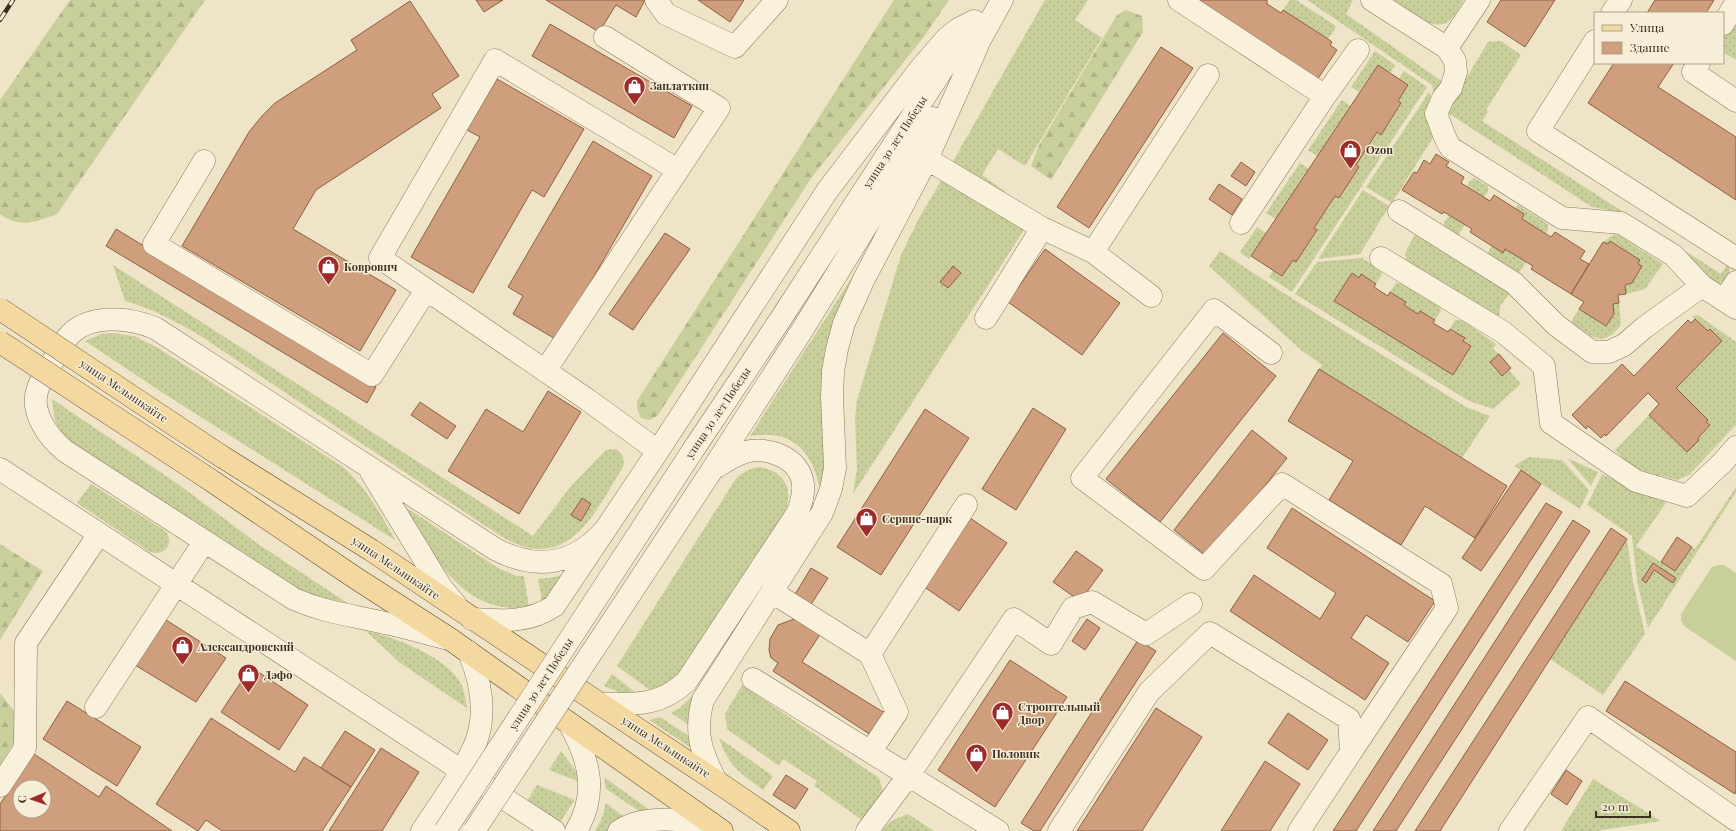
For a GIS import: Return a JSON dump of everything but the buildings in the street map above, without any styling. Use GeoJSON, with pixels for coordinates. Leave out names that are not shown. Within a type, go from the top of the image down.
{"type":"FeatureCollection","features":[{"type":"Feature","properties":{"kind":"main road","name":"улица Мельникайте"},"geometry":{"type":"LineString","coordinates":[[0,309],[221,456],[371,550],[789,831]]}},
{"type":"Feature","properties":{"kind":"main road"},"geometry":{"type":"LineString","coordinates":[[0,342],[450,639],[716,828]]}},
{"type":"Feature","properties":{"kind":"street"},"geometry":{"type":"LineString","coordinates":[[656,0],[666,14],[735,47],[777,0]]}},
{"type":"Feature","properties":{"kind":"street","name":"улица 30 лет Победы"},"geometry":{"type":"LineString","coordinates":[[445,831],[695,447],[780,320],[974,20],[996,0]]}},
{"type":"Feature","properties":{"kind":"street","name":"улица 30 лет Победы"},"geometry":{"type":"LineString","coordinates":[[474,831],[712,470],[805,325],[977,47],[1002,0]]}},
{"type":"Feature","properties":{"kind":"street"},"geometry":{"type":"LineString","coordinates":[[1179,0],[1325,96]]}},
{"type":"Feature","properties":{"kind":"street"},"geometry":{"type":"LineString","coordinates":[[1372,0],[1447,48],[1455,61],[1456,72],[1451,88],[1443,98],[1436,114],[1444,131],[1446,141],[1451,148],[1562,218],[1621,223],[1673,255],[1702,286],[1730,304],[1736,282]]}},
{"type":"Feature","properties":{"kind":"street"},"geometry":{"type":"LineString","coordinates":[[1447,48],[1479,0]]}},
{"type":"Feature","properties":{"kind":"street"},"geometry":{"type":"LineString","coordinates":[[1613,12],[1621,0]]}},
{"type":"Feature","properties":{"kind":"street"},"geometry":{"type":"LineString","coordinates":[[1724,22],[1736,2]]}},
{"type":"Feature","properties":{"kind":"street"},"geometry":{"type":"LineString","coordinates":[[367,467],[441,587],[468,616],[506,621],[535,616],[544,613],[554,606],[658,451],[826,191],[920,69],[946,39],[958,29],[974,20]]}},
{"type":"Feature","properties":{"kind":"street"},"geometry":{"type":"LineString","coordinates":[[545,371],[719,108],[605,37]]}},
{"type":"Feature","properties":{"kind":"street"},"geometry":{"type":"LineString","coordinates":[[1594,43],[1538,131],[1736,258]]}},
{"type":"Feature","properties":{"kind":"street"},"geometry":{"type":"LineString","coordinates":[[716,781],[701,747],[699,715],[703,700],[822,513],[831,489],[835,468],[832,397],[833,372],[844,323],[864,279],[927,159],[977,47]]}},
{"type":"Feature","properties":{"kind":"street"},"geometry":{"type":"LineString","coordinates":[[1241,224],[1325,96],[1358,50]]}},
{"type":"Feature","properties":{"kind":"street"},"geometry":{"type":"LineString","coordinates":[[658,451],[545,371],[380,258],[495,60],[678,170]]}},
{"type":"Feature","properties":{"kind":"street"},"geometry":{"type":"LineString","coordinates":[[1698,64],[1693,72],[1736,101]]}},
{"type":"Feature","properties":{"kind":"street"},"geometry":{"type":"LineString","coordinates":[[1093,252],[1208,75]]}},
{"type":"Feature","properties":{"kind":"street"},"geometry":{"type":"LineString","coordinates":[[927,159],[1042,228],[1093,252],[1151,296]]}},
{"type":"Feature","properties":{"kind":"street"},"geometry":{"type":"LineString","coordinates":[[204,161],[154,244],[372,375],[426,290]]}},
{"type":"Feature","properties":{"kind":"street"},"geometry":{"type":"LineString","coordinates":[[1399,210],[1514,283],[1556,325],[1592,352],[1609,352],[1624,346],[1645,327],[1702,286]]}},
{"type":"Feature","properties":{"kind":"street"},"geometry":{"type":"LineString","coordinates":[[986,318],[1042,228]]}},
{"type":"Feature","properties":{"kind":"street"},"geometry":{"type":"LineString","coordinates":[[1381,258],[1503,332],[1544,366],[1551,423],[1636,482],[1687,496],[1722,463],[1736,447]]}},
{"type":"Feature","properties":{"kind":"street"},"geometry":{"type":"LineString","coordinates":[[1271,353],[1214,310],[1082,478],[1204,569],[1282,484],[1441,584],[1447,608],[1299,831]]}},
{"type":"Feature","properties":{"kind":"street"},"geometry":{"type":"LineString","coordinates":[[450,639],[405,627],[340,615],[315,608],[294,599],[65,451],[46,431],[38,412],[36,401],[38,386],[67,337],[79,328],[92,323],[118,319],[143,323],[155,328],[495,549],[520,560],[547,562],[574,555],[596,540],[605,530]]}},
{"type":"Feature","properties":{"kind":"street"},"geometry":{"type":"LineString","coordinates":[[600,704],[632,704],[654,701],[675,692],[686,682],[798,512],[802,499],[803,484],[800,473],[793,464],[780,455],[762,450],[746,452],[732,458],[712,470]]}},
{"type":"Feature","properties":{"kind":"street"},"geometry":{"type":"LineString","coordinates":[[0,469],[554,831]]}},
{"type":"Feature","properties":{"kind":"street"},"geometry":{"type":"LineString","coordinates":[[870,654],[966,505]]}},
{"type":"Feature","properties":{"kind":"street"},"geometry":{"type":"LineString","coordinates":[[0,786],[25,748],[26,643],[99,534]]}},
{"type":"Feature","properties":{"kind":"street"},"geometry":{"type":"LineString","coordinates":[[96,707],[204,542]]}},
{"type":"Feature","properties":{"kind":"street"},"geometry":{"type":"LineString","coordinates":[[772,592],[870,654],[897,712],[871,751]]}},
{"type":"Feature","properties":{"kind":"street"},"geometry":{"type":"LineString","coordinates":[[867,831],[909,775],[1014,619],[1051,644],[1073,608],[1092,602],[1146,634],[1192,604]]}},
{"type":"Feature","properties":{"kind":"street"},"geometry":{"type":"LineString","coordinates":[[1059,831],[1149,692],[1210,633],[1349,719],[1351,752]]}},
{"type":"Feature","properties":{"kind":"street"},"geometry":{"type":"LineString","coordinates":[[422,831],[461,770],[476,742],[481,722],[481,698],[479,684],[469,652]]}},
{"type":"Feature","properties":{"kind":"street"},"geometry":{"type":"LineString","coordinates":[[753,679],[998,831]]}},
{"type":"Feature","properties":{"kind":"street"},"geometry":{"type":"LineString","coordinates":[[1510,831],[1588,717],[1736,820]]}},
{"type":"Feature","properties":{"kind":"street"},"geometry":{"type":"LineString","coordinates":[[570,725],[581,744],[589,775],[587,809],[576,831]]}},
{"type":"Feature","properties":{"kind":"street"},"geometry":{"type":"LineString","coordinates":[[619,831],[622,828],[639,823],[669,819],[716,828]]}},
{"type":"Feature","properties":{"kind":"green space"},"geometry":{"type":"Polygon","coordinates":[[[70,0],[205,0],[57,214],[28,223],[21,223],[7,219],[0,214],[0,100],[70,0]]]}},
{"type":"Feature","properties":{"kind":"green space"},"geometry":{"type":"Polygon","coordinates":[[[894,0],[949,0],[923,38],[812,177],[658,415],[650,420],[641,418],[637,409],[637,401],[894,0]]]}},
{"type":"Feature","properties":{"kind":"green space"},"geometry":{"type":"Polygon","coordinates":[[[1045,0],[1088,0],[1075,20],[1102,38],[1025,166],[998,149],[982,175],[1006,192],[998,191],[952,163],[1045,0]]]}},
{"type":"Feature","properties":{"kind":"green space"},"geometry":{"type":"Polygon","coordinates":[[[1290,0],[1296,0],[1336,27],[1328,39],[1283,10],[1290,0]]]}},
{"type":"Feature","properties":{"kind":"green space"},"geometry":{"type":"Polygon","coordinates":[[[1307,0],[1353,0],[1346,14],[1443,82],[1435,96],[1432,85],[1307,0]]]}},
{"type":"Feature","properties":{"kind":"green space"},"geometry":{"type":"Polygon","coordinates":[[[1390,0],[1464,0],[1456,13],[1446,23],[1440,25],[1417,18],[1390,0]]]}},
{"type":"Feature","properties":{"kind":"green space"},"geometry":{"type":"Polygon","coordinates":[[[1126,10],[1142,16],[1143,32],[1051,180],[1031,166],[1038,147],[1117,15],[1126,10]]]}},
{"type":"Feature","properties":{"kind":"green space"},"geometry":{"type":"Polygon","coordinates":[[[1736,16],[1736,60],[1724,53],[1724,35],[1736,16]]]}},
{"type":"Feature","properties":{"kind":"green space"},"geometry":{"type":"Polygon","coordinates":[[[1501,41],[1521,55],[1486,110],[1488,112],[1482,121],[1625,213],[1592,207],[1448,113],[1458,92],[1488,42],[1501,41]]]}},
{"type":"Feature","properties":{"kind":"green space"},"geometry":{"type":"Polygon","coordinates":[[[1375,51],[1395,65],[1390,73],[1378,65],[1359,92],[1351,87],[1375,51]]]}},
{"type":"Feature","properties":{"kind":"green space"},"geometry":{"type":"Polygon","coordinates":[[[1404,71],[1427,87],[1292,292],[1269,277],[1273,270],[1282,276],[1293,260],[1296,262],[1317,230],[1314,228],[1335,196],[1339,198],[1359,167],[1356,165],[1377,132],[1381,134],[1401,104],[1398,101],[1408,85],[1399,79],[1404,71]]]}},
{"type":"Feature","properties":{"kind":"green space"},"geometry":{"type":"Polygon","coordinates":[[[1429,92],[1432,99],[1426,108],[1426,119],[1437,131],[1392,203],[1366,187],[1429,92]]]}},
{"type":"Feature","properties":{"kind":"green space"},"geometry":{"type":"Polygon","coordinates":[[[1342,100],[1351,106],[1317,156],[1308,150],[1342,100]]]}},
{"type":"Feature","properties":{"kind":"green space"},"geometry":{"type":"Polygon","coordinates":[[[1300,163],[1309,169],[1276,219],[1266,213],[1300,163]]]}},
{"type":"Feature","properties":{"kind":"green space"},"geometry":{"type":"Polygon","coordinates":[[[1474,178],[1488,186],[1488,192],[1484,197],[1467,186],[1474,178]]]}},
{"type":"Feature","properties":{"kind":"green space"},"geometry":{"type":"Polygon","coordinates":[[[941,181],[964,188],[1026,227],[853,494],[857,468],[855,419],[857,400],[901,255],[919,218],[941,181]]]}},
{"type":"Feature","properties":{"kind":"green space"},"geometry":{"type":"Polygon","coordinates":[[[1363,190],[1389,206],[1360,254],[1318,259],[1363,190]]]}},
{"type":"Feature","properties":{"kind":"green space"},"geometry":{"type":"Polygon","coordinates":[[[1518,205],[1548,224],[1546,234],[1522,219],[1524,214],[1515,208],[1518,205]]]}},
{"type":"Feature","properties":{"kind":"green space"},"geometry":{"type":"Polygon","coordinates":[[[1449,215],[1465,225],[1457,237],[1443,229],[1444,223],[1449,215]]]}},
{"type":"Feature","properties":{"kind":"green space"},"geometry":{"type":"Polygon","coordinates":[[[1257,227],[1266,233],[1249,259],[1240,252],[1257,227]]]}},
{"type":"Feature","properties":{"kind":"green space"},"geometry":{"type":"Polygon","coordinates":[[[1614,234],[1618,235],[1663,264],[1645,289],[1626,294],[1625,285],[1632,283],[1641,266],[1638,264],[1640,260],[1610,241],[1608,244],[1603,242],[1614,234]]]}},
{"type":"Feature","properties":{"kind":"green space"},"geometry":{"type":"Polygon","coordinates":[[[1415,235],[1510,293],[1500,306],[1499,323],[1407,265],[1406,253],[1408,246],[1415,235]]]}},
{"type":"Feature","properties":{"kind":"green space"},"geometry":{"type":"Polygon","coordinates":[[[1492,245],[1503,252],[1505,249],[1526,262],[1519,273],[1487,255],[1492,245]]]}},
{"type":"Feature","properties":{"kind":"green space"},"geometry":{"type":"Polygon","coordinates":[[[1679,247],[1721,274],[1729,262],[1730,273],[1728,278],[1720,283],[1715,283],[1693,268],[1679,247]]]}},
{"type":"Feature","properties":{"kind":"green space"},"geometry":{"type":"Polygon","coordinates":[[[1220,251],[1293,299],[1466,407],[1490,416],[1462,458],[1319,369],[1322,365],[1301,350],[1209,266],[1220,251]]]}},
{"type":"Feature","properties":{"kind":"green space"},"geometry":{"type":"Polygon","coordinates":[[[1362,258],[1381,270],[1382,274],[1376,284],[1361,274],[1359,278],[1352,273],[1335,301],[1453,375],[1471,347],[1463,341],[1464,339],[1450,329],[1455,320],[1462,320],[1496,344],[1493,349],[1499,354],[1490,362],[1502,376],[1509,370],[1521,384],[1493,409],[1469,401],[1295,294],[1317,262],[1362,258]]]}},
{"type":"Feature","properties":{"kind":"green space"},"geometry":{"type":"Polygon","coordinates":[[[113,265],[533,536],[571,486],[606,450],[616,449],[620,453],[624,459],[623,467],[595,512],[584,526],[571,538],[557,546],[541,549],[516,544],[498,534],[196,333],[153,311],[125,301],[113,265]]]}},
{"type":"Feature","properties":{"kind":"green space"},"geometry":{"type":"Polygon","coordinates":[[[854,274],[832,325],[825,352],[822,379],[824,462],[820,489],[812,463],[798,445],[788,439],[778,436],[750,436],[854,274]]]}},
{"type":"Feature","properties":{"kind":"green space"},"geometry":{"type":"Polygon","coordinates":[[[1396,283],[1402,283],[1440,307],[1441,311],[1435,320],[1420,311],[1418,314],[1404,305],[1405,302],[1390,292],[1396,283]]]}},
{"type":"Feature","properties":{"kind":"green space"},"geometry":{"type":"Polygon","coordinates":[[[1619,303],[1621,325],[1608,337],[1602,339],[1591,336],[1571,322],[1579,309],[1606,326],[1614,314],[1613,304],[1619,303]]]}},
{"type":"Feature","properties":{"kind":"green space"},"geometry":{"type":"Polygon","coordinates":[[[1698,315],[1736,342],[1736,425],[1689,475],[1677,480],[1639,470],[1630,465],[1615,450],[1649,415],[1687,452],[1699,440],[1698,438],[1710,425],[1706,422],[1708,420],[1676,388],[1722,341],[1710,329],[1708,331],[1692,316],[1698,315]]]}},
{"type":"Feature","properties":{"kind":"green space"},"geometry":{"type":"Polygon","coordinates":[[[112,333],[134,336],[158,348],[343,467],[366,493],[378,510],[395,540],[166,395],[85,341],[101,334],[112,333]]]}},
{"type":"Feature","properties":{"kind":"green space"},"geometry":{"type":"Polygon","coordinates":[[[52,399],[178,484],[258,544],[349,604],[336,603],[305,593],[67,440],[55,421],[52,399]]]}},
{"type":"Feature","properties":{"kind":"green space"},"geometry":{"type":"Polygon","coordinates":[[[1529,457],[1562,460],[1589,490],[1580,509],[1514,466],[1529,457]]]}},
{"type":"Feature","properties":{"kind":"green space"},"geometry":{"type":"Polygon","coordinates":[[[1567,458],[1598,472],[1591,486],[1567,458]]]}},
{"type":"Feature","properties":{"kind":"green space"},"geometry":{"type":"Polygon","coordinates":[[[759,467],[768,469],[775,473],[781,477],[785,483],[788,490],[788,497],[784,514],[676,678],[654,693],[617,666],[735,480],[746,471],[759,467]]]}},
{"type":"Feature","properties":{"kind":"green space"},"geometry":{"type":"Polygon","coordinates":[[[1602,474],[1666,503],[1636,546],[1675,571],[1692,547],[1695,549],[1736,487],[1736,492],[1648,628],[1637,581],[1632,536],[1587,505],[1602,474]]]}},
{"type":"Feature","properties":{"kind":"green space"},"geometry":{"type":"Polygon","coordinates":[[[91,484],[164,530],[169,539],[168,547],[161,552],[150,552],[77,503],[91,484]]]}},
{"type":"Feature","properties":{"kind":"green space"},"geometry":{"type":"Polygon","coordinates":[[[401,504],[498,568],[516,576],[524,576],[529,607],[505,607],[485,602],[467,591],[451,577],[437,560],[424,542],[401,504]]]}},
{"type":"Feature","properties":{"kind":"green space"},"geometry":{"type":"Polygon","coordinates":[[[1627,539],[1633,582],[1645,634],[1603,695],[1550,659],[1627,539]]]}},
{"type":"Feature","properties":{"kind":"green space"},"geometry":{"type":"Polygon","coordinates":[[[0,544],[43,571],[0,640],[0,544]]]}},
{"type":"Feature","properties":{"kind":"green space"},"geometry":{"type":"Polygon","coordinates":[[[1724,565],[1736,573],[1736,661],[1684,626],[1681,620],[1681,614],[1712,567],[1724,565]]]}},
{"type":"Feature","properties":{"kind":"green space"},"geometry":{"type":"Polygon","coordinates":[[[572,571],[561,587],[542,602],[538,579],[555,577],[572,571]]]}},
{"type":"Feature","properties":{"kind":"green space"},"geometry":{"type":"Polygon","coordinates":[[[366,631],[403,642],[428,654],[440,662],[450,670],[462,685],[467,708],[399,662],[366,631]]]}},
{"type":"Feature","properties":{"kind":"green space"},"geometry":{"type":"Polygon","coordinates":[[[612,674],[640,696],[621,693],[604,686],[612,674]]]}},
{"type":"Feature","properties":{"kind":"green space"},"geometry":{"type":"Polygon","coordinates":[[[742,685],[879,778],[883,791],[862,820],[814,786],[817,781],[783,759],[779,766],[727,729],[725,714],[742,685]]]}},
{"type":"Feature","properties":{"kind":"green space"},"geometry":{"type":"Polygon","coordinates":[[[0,693],[25,725],[0,765],[0,693]]]}},
{"type":"Feature","properties":{"kind":"green space"},"geometry":{"type":"Polygon","coordinates":[[[695,693],[692,727],[671,713],[680,708],[695,693]]]}},
{"type":"Feature","properties":{"kind":"green space"},"geometry":{"type":"Polygon","coordinates":[[[660,717],[692,738],[694,750],[649,720],[660,717]]]}},
{"type":"Feature","properties":{"kind":"green space"},"geometry":{"type":"Polygon","coordinates":[[[719,738],[773,776],[763,790],[742,774],[731,763],[719,738]]]}},
{"type":"Feature","properties":{"kind":"green space"},"geometry":{"type":"Polygon","coordinates":[[[561,751],[575,770],[580,782],[549,770],[561,751]]]}},
{"type":"Feature","properties":{"kind":"green space"},"geometry":{"type":"Polygon","coordinates":[[[604,777],[651,811],[642,813],[606,789],[604,777]]]}},
{"type":"Feature","properties":{"kind":"green space"},"geometry":{"type":"Polygon","coordinates":[[[1593,779],[1661,821],[1596,831],[1561,831],[1593,779]]]}},
{"type":"Feature","properties":{"kind":"green space"},"geometry":{"type":"Polygon","coordinates":[[[537,785],[575,800],[560,822],[527,801],[537,785]]]}},
{"type":"Feature","properties":{"kind":"green space"},"geometry":{"type":"Polygon","coordinates":[[[606,803],[627,819],[613,825],[606,831],[595,831],[602,818],[606,803]]]}},
{"type":"Feature","properties":{"kind":"green space"},"geometry":{"type":"Polygon","coordinates":[[[908,814],[934,831],[881,831],[891,821],[908,814]]]}},
{"type":"Feature","properties":{"kind":"railway"},"geometry":{"type":"LineString","coordinates":[[0,20],[13,0]]}},
{"type":"Feature","properties":{"kind":"place","name":"Заплаткин"},"geometry":{"type":"Point","coordinates":[635,106]}},
{"type":"Feature","properties":{"kind":"place","name":"Ozon"},"geometry":{"type":"Point","coordinates":[1350,170]}},
{"type":"Feature","properties":{"kind":"place","name":"Коврович"},"geometry":{"type":"Point","coordinates":[329,286]}},
{"type":"Feature","properties":{"kind":"place","name":"Сервис-парк"},"geometry":{"type":"Point","coordinates":[866,538]}},
{"type":"Feature","properties":{"kind":"place","name":"Александровский"},"geometry":{"type":"Point","coordinates":[182,666]}},
{"type":"Feature","properties":{"kind":"place","name":"Дэфо"},"geometry":{"type":"Point","coordinates":[249,694]}},
{"type":"Feature","properties":{"kind":"place","name":"Строительный Двор"},"geometry":{"type":"Point","coordinates":[1003,732]}},
{"type":"Feature","properties":{"kind":"place","name":"Половик"},"geometry":{"type":"Point","coordinates":[977,774]}}]}
